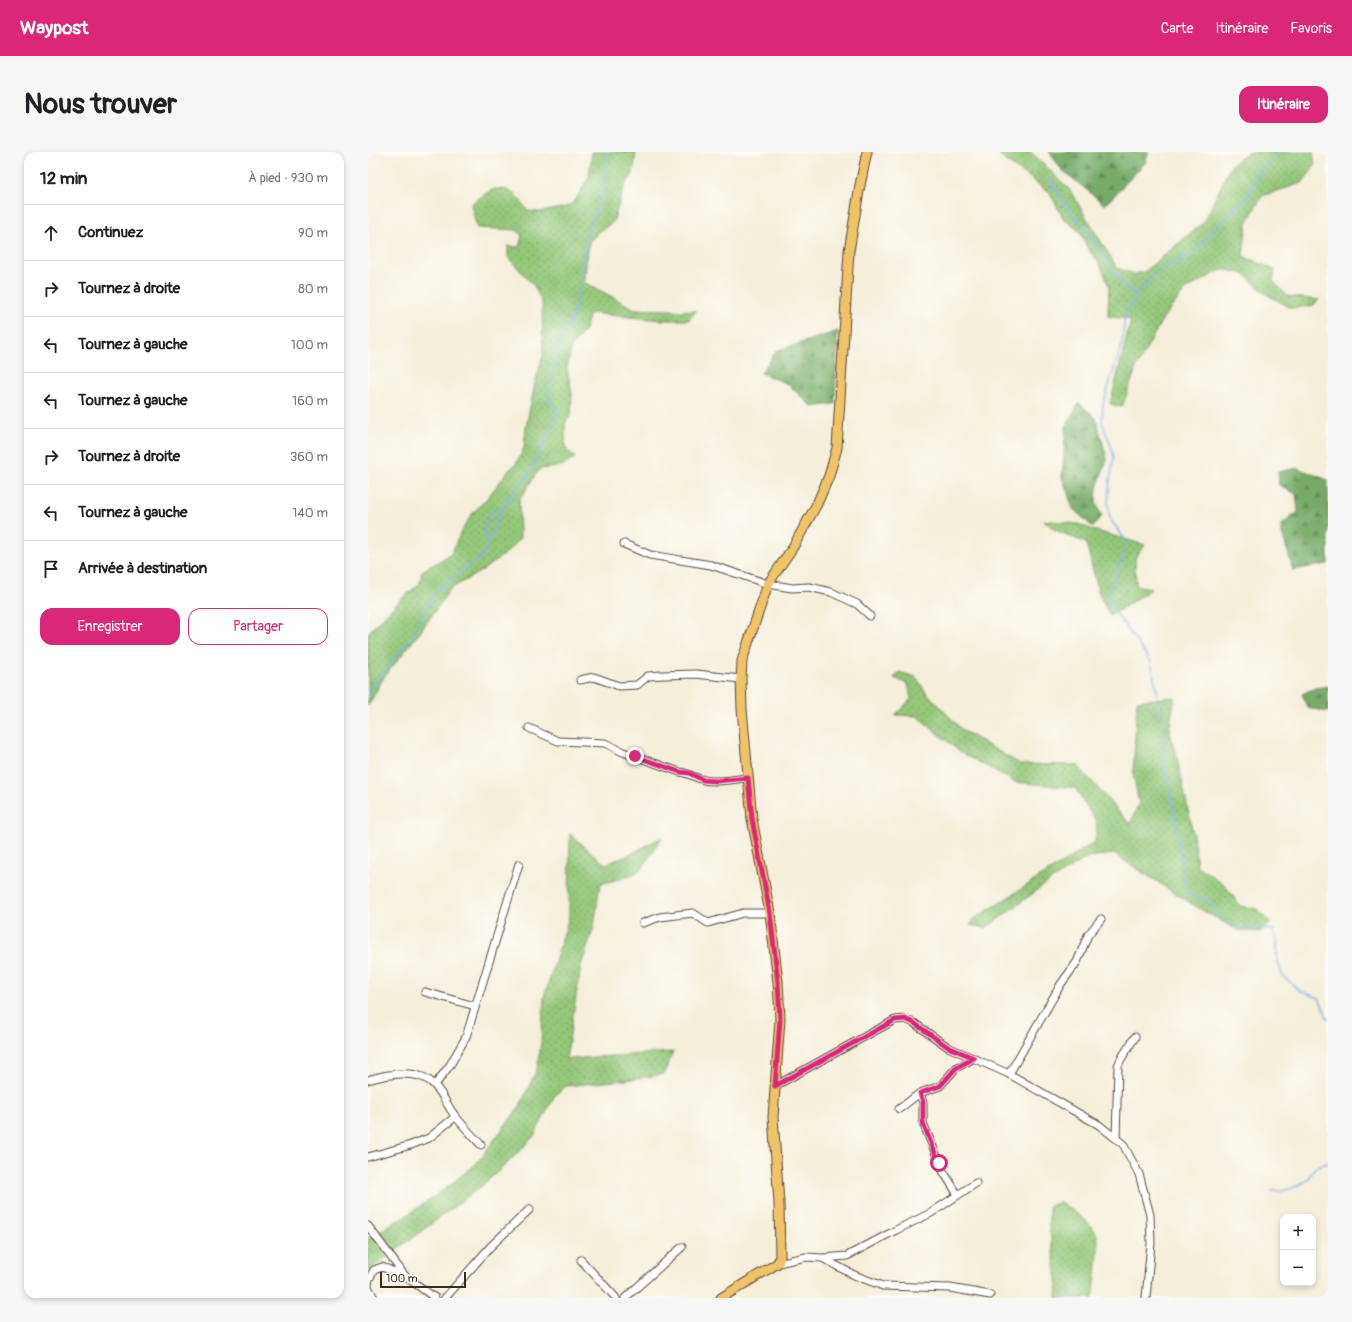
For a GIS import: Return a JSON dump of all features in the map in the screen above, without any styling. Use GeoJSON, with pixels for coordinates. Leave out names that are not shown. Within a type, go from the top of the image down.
{"type":"FeatureCollection","features":[{"type":"Feature","properties":{"kind":"main road"},"geometry":{"type":"LineString","coordinates":[[721,1298],[778,1263],[780,1248],[779,1203],[773,1117],[780,1019],[778,982],[770,913],[752,819],[742,709],[742,661],[768,584],[793,547],[817,504],[829,476],[836,448],[849,251],[860,185],[868,152]]}},
{"type":"Feature","properties":{"kind":"street"},"geometry":{"type":"LineString","coordinates":[[624,544],[650,555],[711,565],[768,584],[792,588],[809,587],[831,592],[857,604],[870,616]]}},
{"type":"Feature","properties":{"kind":"street"},"geometry":{"type":"LineString","coordinates":[[580,680],[594,677],[619,686],[637,685],[648,676],[663,674],[696,674],[741,679]]}},
{"type":"Feature","properties":{"kind":"street"},"geometry":{"type":"LineString","coordinates":[[529,728],[558,741],[605,743],[623,752],[680,772],[689,773],[703,780],[716,781],[748,778]]}},
{"type":"Feature","properties":{"kind":"street"},"geometry":{"type":"LineString","coordinates":[[435,1086],[450,1065],[466,1037],[519,864]]}},
{"type":"Feature","properties":{"kind":"street"},"geometry":{"type":"LineString","coordinates":[[643,923],[660,917],[693,913],[708,923],[743,913],[770,913]]}},
{"type":"Feature","properties":{"kind":"street"},"geometry":{"type":"LineString","coordinates":[[1009,1074],[1061,984],[1077,962],[1088,935],[1101,919]]}},
{"type":"Feature","properties":{"kind":"street"},"geometry":{"type":"LineString","coordinates":[[425,992],[475,1006]]}},
{"type":"Feature","properties":{"kind":"street"},"geometry":{"type":"LineString","coordinates":[[775,1086],[895,1020],[905,1019],[914,1023],[948,1047],[1009,1074],[1099,1125],[1123,1144],[1139,1174],[1150,1215],[1151,1243],[1146,1298]]}},
{"type":"Feature","properties":{"kind":"street"},"geometry":{"type":"LineString","coordinates":[[1116,1138],[1118,1066],[1135,1038]]}},
{"type":"Feature","properties":{"kind":"street"},"geometry":{"type":"LineString","coordinates":[[899,1109],[920,1093],[940,1086],[956,1068],[974,1058]]}},
{"type":"Feature","properties":{"kind":"street"},"geometry":{"type":"LineString","coordinates":[[368,1080],[401,1074],[412,1074],[423,1077],[435,1086],[455,1117],[481,1145]]}},
{"type":"Feature","properties":{"kind":"street"},"geometry":{"type":"LineString","coordinates":[[920,1093],[923,1102],[923,1123],[943,1171],[958,1195]]}},
{"type":"Feature","properties":{"kind":"street"},"geometry":{"type":"LineString","coordinates":[[368,1156],[429,1138],[455,1117]]}},
{"type":"Feature","properties":{"kind":"street"},"geometry":{"type":"LineString","coordinates":[[778,1263],[806,1258],[847,1256],[932,1212],[976,1183]]}},
{"type":"Feature","properties":{"kind":"street"},"geometry":{"type":"LineString","coordinates":[[445,1298],[491,1246],[530,1209]]}},
{"type":"Feature","properties":{"kind":"street"},"geometry":{"type":"LineString","coordinates":[[368,1226],[405,1276]]}},
{"type":"Feature","properties":{"kind":"street"},"geometry":{"type":"LineString","coordinates":[[625,1298],[682,1247]]}},
{"type":"Feature","properties":{"kind":"street"},"geometry":{"type":"LineString","coordinates":[[822,1258],[854,1275],[883,1286],[950,1288],[990,1295]]}},
{"type":"Feature","properties":{"kind":"street"},"geometry":{"type":"LineString","coordinates":[[581,1260],[616,1298]]}},
{"type":"Feature","properties":{"kind":"street"},"geometry":{"type":"LineString","coordinates":[[374,1298],[368,1286],[369,1279],[374,1270],[382,1267],[405,1276],[435,1298]]}},
{"type":"Feature","properties":{"kind":"green space"},"geometry":{"type":"Polygon","coordinates":[[[592,152],[636,152],[633,174],[624,187],[613,222],[600,231],[589,242],[584,282],[635,309],[696,311],[689,320],[661,320],[590,313],[585,330],[571,347],[567,369],[572,394],[571,415],[565,423],[565,448],[575,457],[563,465],[539,469],[519,501],[520,538],[510,550],[483,570],[450,589],[421,631],[384,677],[368,706],[368,633],[395,605],[420,583],[422,571],[451,554],[461,532],[472,514],[488,497],[509,470],[516,464],[524,448],[526,427],[535,383],[543,356],[542,302],[534,286],[508,258],[508,246],[519,247],[522,236],[517,230],[477,228],[471,204],[489,191],[501,189],[514,195],[522,202],[528,211],[540,212],[566,207],[575,201],[589,177],[592,152]]]}},
{"type":"Feature","properties":{"kind":"green space"},"geometry":{"type":"Polygon","coordinates":[[[998,152],[1031,152],[1069,189],[1117,268],[1134,274],[1144,272],[1204,222],[1231,165],[1250,152],[1313,152],[1315,166],[1302,183],[1262,196],[1247,222],[1243,256],[1275,270],[1273,281],[1287,296],[1319,300],[1312,306],[1291,308],[1266,294],[1244,274],[1223,269],[1186,289],[1163,318],[1137,366],[1122,407],[1110,404],[1131,320],[1108,316],[1109,286],[1101,266],[1087,247],[1080,232],[1063,218],[1050,193],[1004,160],[998,152]]]}},
{"type":"Feature","properties":{"kind":"green space"},"geometry":{"type":"Polygon","coordinates":[[[1049,152],[1149,152],[1145,163],[1105,205],[1061,169],[1049,152]]]}},
{"type":"Feature","properties":{"kind":"green space"},"geometry":{"type":"Polygon","coordinates":[[[838,331],[835,404],[812,407],[788,384],[761,373],[776,351],[838,331]]]}},
{"type":"Feature","properties":{"kind":"green space"},"geometry":{"type":"Polygon","coordinates":[[[1079,403],[1096,418],[1107,459],[1097,488],[1096,503],[1102,516],[1093,527],[1073,509],[1062,477],[1066,427],[1079,403]]]}},
{"type":"Feature","properties":{"kind":"green space"},"geometry":{"type":"Polygon","coordinates":[[[1297,468],[1328,480],[1328,564],[1293,570],[1280,526],[1298,512],[1296,494],[1279,485],[1278,472],[1297,468]]]}},
{"type":"Feature","properties":{"kind":"green space"},"geometry":{"type":"Polygon","coordinates":[[[1043,520],[1078,524],[1093,530],[1145,545],[1135,558],[1136,585],[1151,589],[1110,616],[1099,594],[1086,543],[1055,530],[1043,520]]]}},
{"type":"Feature","properties":{"kind":"green space"},"geometry":{"type":"Polygon","coordinates":[[[899,672],[916,677],[926,692],[962,730],[1020,764],[1077,765],[1130,824],[1139,803],[1133,774],[1137,701],[1175,697],[1169,729],[1178,762],[1193,833],[1197,866],[1224,884],[1240,906],[1257,909],[1271,923],[1260,932],[1238,930],[1200,909],[1114,854],[1088,857],[1054,878],[986,928],[970,925],[974,919],[1095,842],[1097,823],[1075,788],[1015,782],[960,752],[917,716],[895,715],[911,699],[908,684],[894,678],[899,672]]]}},
{"type":"Feature","properties":{"kind":"green space"},"geometry":{"type":"Polygon","coordinates":[[[1328,686],[1328,712],[1308,708],[1302,694],[1315,688],[1328,686]]]}},
{"type":"Feature","properties":{"kind":"green space"},"geometry":{"type":"Polygon","coordinates":[[[570,834],[605,864],[627,856],[662,837],[641,870],[628,877],[600,884],[594,927],[581,966],[566,1059],[673,1052],[664,1074],[634,1079],[566,1086],[555,1095],[534,1136],[511,1160],[479,1188],[368,1271],[368,1238],[412,1212],[476,1164],[520,1106],[537,1069],[541,1043],[544,997],[569,917],[570,834]]]}},
{"type":"Feature","properties":{"kind":"green space"},"geometry":{"type":"Polygon","coordinates":[[[1060,1202],[1086,1221],[1097,1235],[1098,1256],[1093,1298],[1057,1298],[1058,1285],[1049,1226],[1049,1206],[1060,1202]]]}},
{"type":"Feature","properties":{"kind":"waterway"},"geometry":{"type":"LineString","coordinates":[[368,695],[380,676],[411,638],[435,593],[452,578],[481,558],[492,535],[498,517],[509,498],[532,469],[554,423],[558,409],[548,402],[557,344],[572,320],[577,301],[586,240],[605,186],[607,155],[610,152]]}},
{"type":"Feature","properties":{"kind":"waterway"},"geometry":{"type":"LineString","coordinates":[[1281,152],[1260,170],[1247,198],[1219,223],[1195,252],[1159,271],[1138,292],[1125,316],[1122,344],[1103,404],[1102,423],[1114,457],[1108,503],[1110,519],[1127,542],[1110,592],[1110,605],[1151,662],[1165,732],[1163,767],[1167,775],[1173,806],[1186,894],[1206,899],[1221,919],[1229,924],[1241,928],[1273,930],[1277,940],[1277,958],[1282,975],[1300,991],[1319,998],[1328,1019]]}},
{"type":"Feature","properties":{"kind":"waterway"},"geometry":{"type":"LineString","coordinates":[[1049,179],[1065,204],[1108,261],[1116,276],[1135,297]]}},
{"type":"Feature","properties":{"kind":"waterway"},"geometry":{"type":"LineString","coordinates":[[490,540],[484,535],[487,521],[494,509],[503,509]]}},
{"type":"Feature","properties":{"kind":"waterway"},"geometry":{"type":"LineString","coordinates":[[1272,1191],[1287,1190],[1300,1185],[1309,1179],[1312,1172],[1316,1168],[1328,1163]]}},
{"type":"Feature","properties":{"kind":"route"},"geometry":{"type":"LineString","coordinates":[[635,756],[680,772],[689,773],[703,780],[716,781],[748,778],[752,819],[770,913],[778,982],[780,1019],[775,1086],[895,1020],[905,1019],[914,1023],[948,1047],[974,1058],[956,1068],[940,1086],[920,1093],[923,1102],[923,1123],[939,1163]]}}]}
